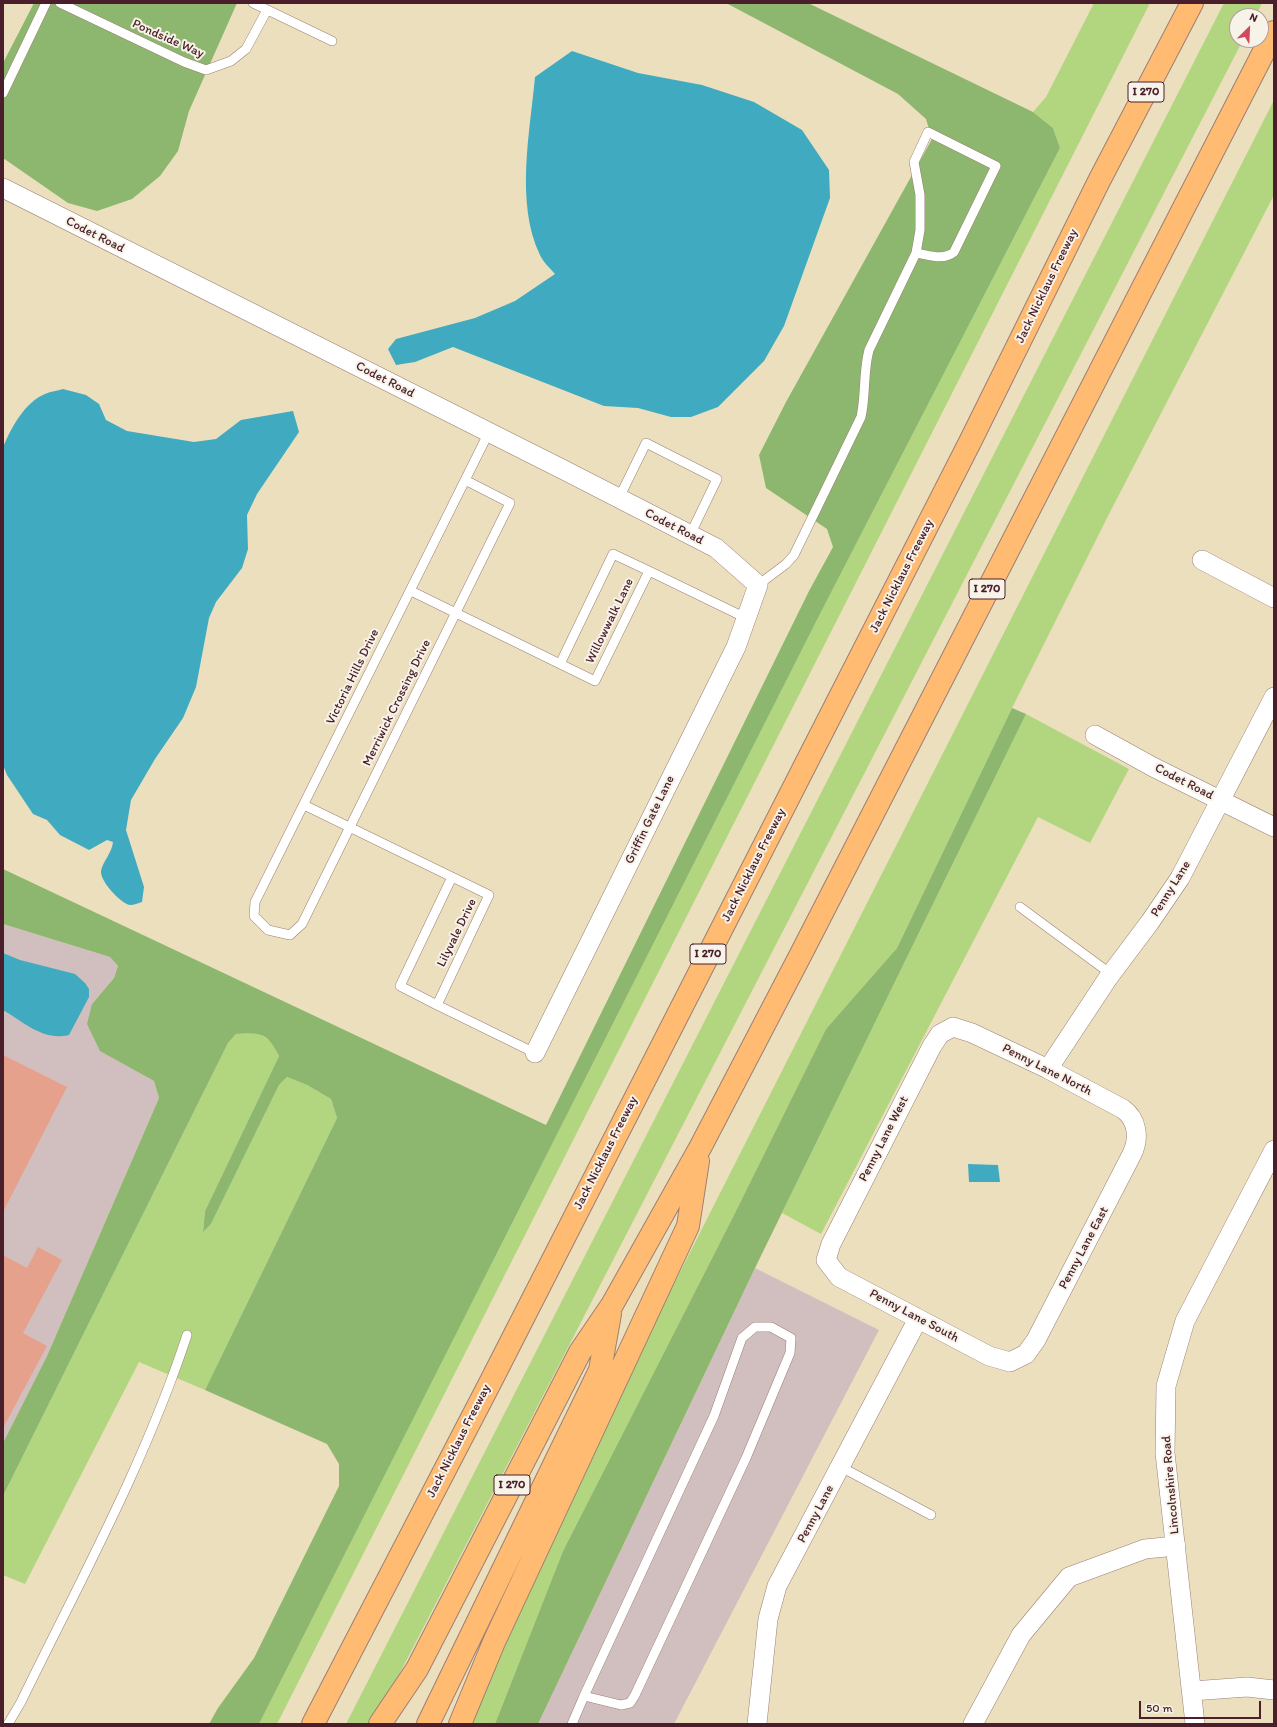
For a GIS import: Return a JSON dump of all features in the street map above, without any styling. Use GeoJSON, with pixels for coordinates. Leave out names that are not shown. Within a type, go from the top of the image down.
{"type":"FeatureCollection","features":[{"type":"Feature","properties":{"kind":"highway","name":"Jack Nicklaus Freeway"},"geometry":{"type":"LineString","coordinates":[[313,1724],[494,1376],[970,442],[1099,181],[1192,3]]}},
{"type":"Feature","properties":{"kind":"highway","name":"I 270"},"geometry":{"type":"LineString","coordinates":[[380,1724],[417,1669],[580,1352],[612,1305],[701,1146],[1274,32]]}},
{"type":"Feature","properties":{"kind":"highway"},"geometry":{"type":"LineString","coordinates":[[460,1724],[494,1642],[688,1226],[701,1146]]}},
{"type":"Feature","properties":{"kind":"highway"},"geometry":{"type":"LineString","coordinates":[[428,1724],[600,1370],[612,1305]]}},
{"type":"Feature","properties":{"kind":"highway"},"geometry":{"type":"LineString","coordinates":[[396,1724],[417,1669]]}},
{"type":"Feature","properties":{"kind":"street","name":"Codet Road"},"geometry":{"type":"LineString","coordinates":[[3,188],[489,432],[716,548],[758,585]]}},
{"type":"Feature","properties":{"kind":"street"},"geometry":{"type":"LineString","coordinates":[[1202,560],[1274,598]]}},
{"type":"Feature","properties":{"kind":"street","name":"Griffin Gate Lane"},"geometry":{"type":"LineString","coordinates":[[535,1053],[732,654],[758,585]]}},
{"type":"Feature","properties":{"kind":"street","name":"Penny Lane"},"geometry":{"type":"LineString","coordinates":[[1048,1069],[1111,974],[1150,922],[1180,878],[1274,697]]}},
{"type":"Feature","properties":{"kind":"street","name":"Codet Road"},"geometry":{"type":"LineString","coordinates":[[1095,734],[1153,767],[1274,827]]}},
{"type":"Feature","properties":{"kind":"street","name":"Penny Lane North"},"geometry":{"type":"LineString","coordinates":[[953,1027],[972,1033],[1048,1069],[1123,1109],[1130,1114],[1135,1122]]}},
{"type":"Feature","properties":{"kind":"street","name":"Penny Lane West"},"geometry":{"type":"LineString","coordinates":[[826,1260],[831,1244],[932,1046],[940,1034],[953,1027]]}},
{"type":"Feature","properties":{"kind":"street","name":"Penny Lane East"},"geometry":{"type":"LineString","coordinates":[[1010,1362],[1026,1354],[1043,1326],[1136,1148],[1135,1122]]}},
{"type":"Feature","properties":{"kind":"street","name":"Lincolnshire Road"},"geometry":{"type":"LineString","coordinates":[[1195,1724],[1166,1453],[1166,1386],[1185,1321],[1267,1179],[1274,1150]]}},
{"type":"Feature","properties":{"kind":"street","name":"Penny Lane South"},"geometry":{"type":"LineString","coordinates":[[826,1260],[839,1276],[990,1356],[1010,1362]]}},
{"type":"Feature","properties":{"kind":"street","name":"Penny Lane"},"geometry":{"type":"LineString","coordinates":[[757,1724],[768,1619],[777,1586],[918,1319]]}},
{"type":"Feature","properties":{"kind":"street"},"geometry":{"type":"LineString","coordinates":[[973,1724],[1021,1635],[1069,1577],[1145,1549],[1176,1546]]}},
{"type":"Feature","properties":{"kind":"street"},"geometry":{"type":"LineString","coordinates":[[1192,1691],[1247,1687],[1274,1690]]}},
{"type":"Feature","properties":{"kind":"lane"},"geometry":{"type":"LineString","coordinates":[[3,93],[46,3]]}},
{"type":"Feature","properties":{"kind":"lane","name":"Pondside Way"},"geometry":{"type":"LineString","coordinates":[[60,3],[184,62],[206,70],[231,61],[246,49],[267,10]]}},
{"type":"Feature","properties":{"kind":"lane"},"geometry":{"type":"LineString","coordinates":[[253,3],[332,41]]}},
{"type":"Feature","properties":{"kind":"lane"},"geometry":{"type":"LineString","coordinates":[[758,585],[786,564],[794,555],[861,417],[865,402],[866,362],[869,350],[916,253],[920,230],[920,195],[914,162],[928,132],[996,166],[954,252],[948,256],[940,257],[916,253]]}},
{"type":"Feature","properties":{"kind":"lane","name":"Victoria Hills Drive"},"geometry":{"type":"LineString","coordinates":[[268,930],[254,916],[255,902],[489,432]]}},
{"type":"Feature","properties":{"kind":"lane"},"geometry":{"type":"LineString","coordinates":[[619,498],[646,443],[717,479],[690,535]]}},
{"type":"Feature","properties":{"kind":"lane","name":"Merriwick Crossing Drive"},"geometry":{"type":"LineString","coordinates":[[268,930],[290,935],[302,924],[510,503],[465,480]]}},
{"type":"Feature","properties":{"kind":"lane"},"geometry":{"type":"LineString","coordinates":[[560,664],[613,554],[649,571]]}},
{"type":"Feature","properties":{"kind":"lane","name":"Willowwalk Lane"},"geometry":{"type":"LineString","coordinates":[[410,591],[595,681],[649,571],[746,618]]}},
{"type":"Feature","properties":{"kind":"lane","name":"Lilyvale Drive"},"geometry":{"type":"LineString","coordinates":[[304,805],[489,895],[437,1005]]}},
{"type":"Feature","properties":{"kind":"lane"},"geometry":{"type":"LineString","coordinates":[[452,877],[400,986],[535,1053]]}},
{"type":"Feature","properties":{"kind":"lane"},"geometry":{"type":"LineString","coordinates":[[1020,907],[1111,974]]}},
{"type":"Feature","properties":{"kind":"lane"},"geometry":{"type":"LineString","coordinates":[[572,1724],[584,1696],[714,1416],[742,1338],[755,1327],[771,1327],[791,1338],[790,1353],[746,1458],[635,1695],[630,1702],[621,1705],[584,1696]]}},
{"type":"Feature","properties":{"kind":"lane"},"geometry":{"type":"LineString","coordinates":[[8,1724],[21,1702],[139,1461],[158,1417],[187,1335]]}},
{"type":"Feature","properties":{"kind":"lane"},"geometry":{"type":"LineString","coordinates":[[841,1467],[931,1515]]}},
{"type":"Feature","properties":{"kind":"shaded area"},"geometry":{"type":"Polygon","coordinates":[[[3,924],[110,957],[118,966],[114,978],[92,1004],[101,1051],[154,1081],[159,1098],[47,1356],[3,1443],[3,924]]]}},
{"type":"Feature","properties":{"kind":"shaded area"},"geometry":{"type":"Polygon","coordinates":[[[755,1268],[879,1330],[674,1724],[538,1724],[755,1268]]]}},
{"type":"Feature","properties":{"kind":"green space"},"geometry":{"type":"Polygon","coordinates":[[[34,3],[237,3],[189,111],[178,151],[160,176],[132,199],[97,211],[68,203],[3,158],[3,63],[34,3]]]}},
{"type":"Feature","properties":{"kind":"green space"},"geometry":{"type":"Polygon","coordinates":[[[726,3],[808,3],[1033,112],[1053,128],[1060,148],[819,616],[259,1724],[209,1724],[218,1708],[254,1658],[339,1486],[339,1464],[327,1444],[205,1390],[337,1118],[331,1099],[307,1085],[287,1077],[279,1085],[211,1224],[203,1232],[205,1211],[279,1056],[267,1038],[257,1034],[236,1034],[228,1043],[3,1496],[3,1443],[47,1356],[159,1098],[154,1081],[100,1051],[87,1024],[92,1004],[114,978],[118,966],[110,957],[3,924],[3,869],[546,1125],[809,591],[833,547],[827,529],[766,488],[759,455],[786,402],[932,139],[926,119],[898,94],[726,3]]]}},
{"type":"Feature","properties":{"kind":"green space"},"geometry":{"type":"Polygon","coordinates":[[[1094,3],[1150,3],[277,1724],[259,1724],[819,616],[1060,148],[1053,128],[1033,112],[1046,97],[1094,3]]]}},
{"type":"Feature","properties":{"kind":"green space"},"geometry":{"type":"Polygon","coordinates":[[[1224,3],[1262,3],[1260,8],[1229,8],[1229,48],[1239,48],[389,1694],[372,1724],[346,1724],[1224,3]]]}},
{"type":"Feature","properties":{"kind":"green space"},"geometry":{"type":"Polygon","coordinates":[[[1274,100],[1274,195],[1109,514],[1012,708],[897,948],[826,1029],[733,1217],[563,1551],[495,1724],[467,1724],[601,1428],[1274,100]]]}},
{"type":"Feature","properties":{"kind":"green space"},"geometry":{"type":"Polygon","coordinates":[[[1012,708],[1026,714],[755,1268],[538,1724],[495,1724],[563,1551],[733,1217],[826,1029],[897,948],[1012,708]]]}},
{"type":"Feature","properties":{"kind":"green space"},"geometry":{"type":"Polygon","coordinates":[[[1026,714],[1129,769],[1090,843],[1038,817],[821,1234],[782,1213],[1026,714]]]}},
{"type":"Feature","properties":{"kind":"green space"},"geometry":{"type":"Polygon","coordinates":[[[257,1032],[273,1043],[279,1056],[205,1211],[203,1231],[211,1224],[279,1085],[287,1077],[307,1085],[331,1099],[337,1118],[205,1390],[139,1362],[25,1584],[3,1575],[3,1496],[228,1043],[236,1034],[257,1032]]]}},
{"type":"Feature","properties":{"kind":"water"},"geometry":{"type":"Polygon","coordinates":[[[572,51],[638,73],[702,85],[754,102],[802,130],[829,170],[830,198],[784,326],[764,361],[718,407],[691,417],[671,417],[638,408],[604,406],[453,347],[415,362],[396,365],[388,349],[396,339],[475,318],[515,301],[555,274],[541,258],[532,235],[528,213],[526,167],[535,77],[572,51]]]}},
{"type":"Feature","properties":{"kind":"water"},"geometry":{"type":"Polygon","coordinates":[[[63,389],[86,395],[99,404],[106,420],[127,431],[194,442],[216,439],[241,420],[293,411],[299,432],[257,494],[247,515],[248,549],[242,568],[216,602],[209,618],[196,687],[183,718],[155,759],[131,800],[126,830],[144,887],[142,902],[132,905],[121,900],[111,891],[102,875],[102,867],[111,850],[113,842],[107,840],[89,850],[60,835],[47,820],[33,814],[7,775],[3,765],[3,448],[14,425],[31,403],[47,393],[63,389]]]}},
{"type":"Feature","properties":{"kind":"water"},"geometry":{"type":"Polygon","coordinates":[[[3,953],[20,960],[75,974],[85,983],[89,989],[89,997],[69,1035],[51,1035],[34,1030],[3,1010],[3,953]]]}},
{"type":"Feature","properties":{"kind":"water"},"geometry":{"type":"Polygon","coordinates":[[[968,1164],[998,1165],[1000,1182],[969,1182],[968,1164]]]}},
{"type":"Feature","properties":{"kind":"building"},"geometry":{"type":"Polygon","coordinates":[[[3,1055],[67,1087],[3,1212],[3,1055]]]}},
{"type":"Feature","properties":{"kind":"building"},"geometry":{"type":"Polygon","coordinates":[[[38,1247],[62,1260],[23,1333],[47,1346],[3,1428],[3,1255],[27,1268],[38,1247]]]}}]}
